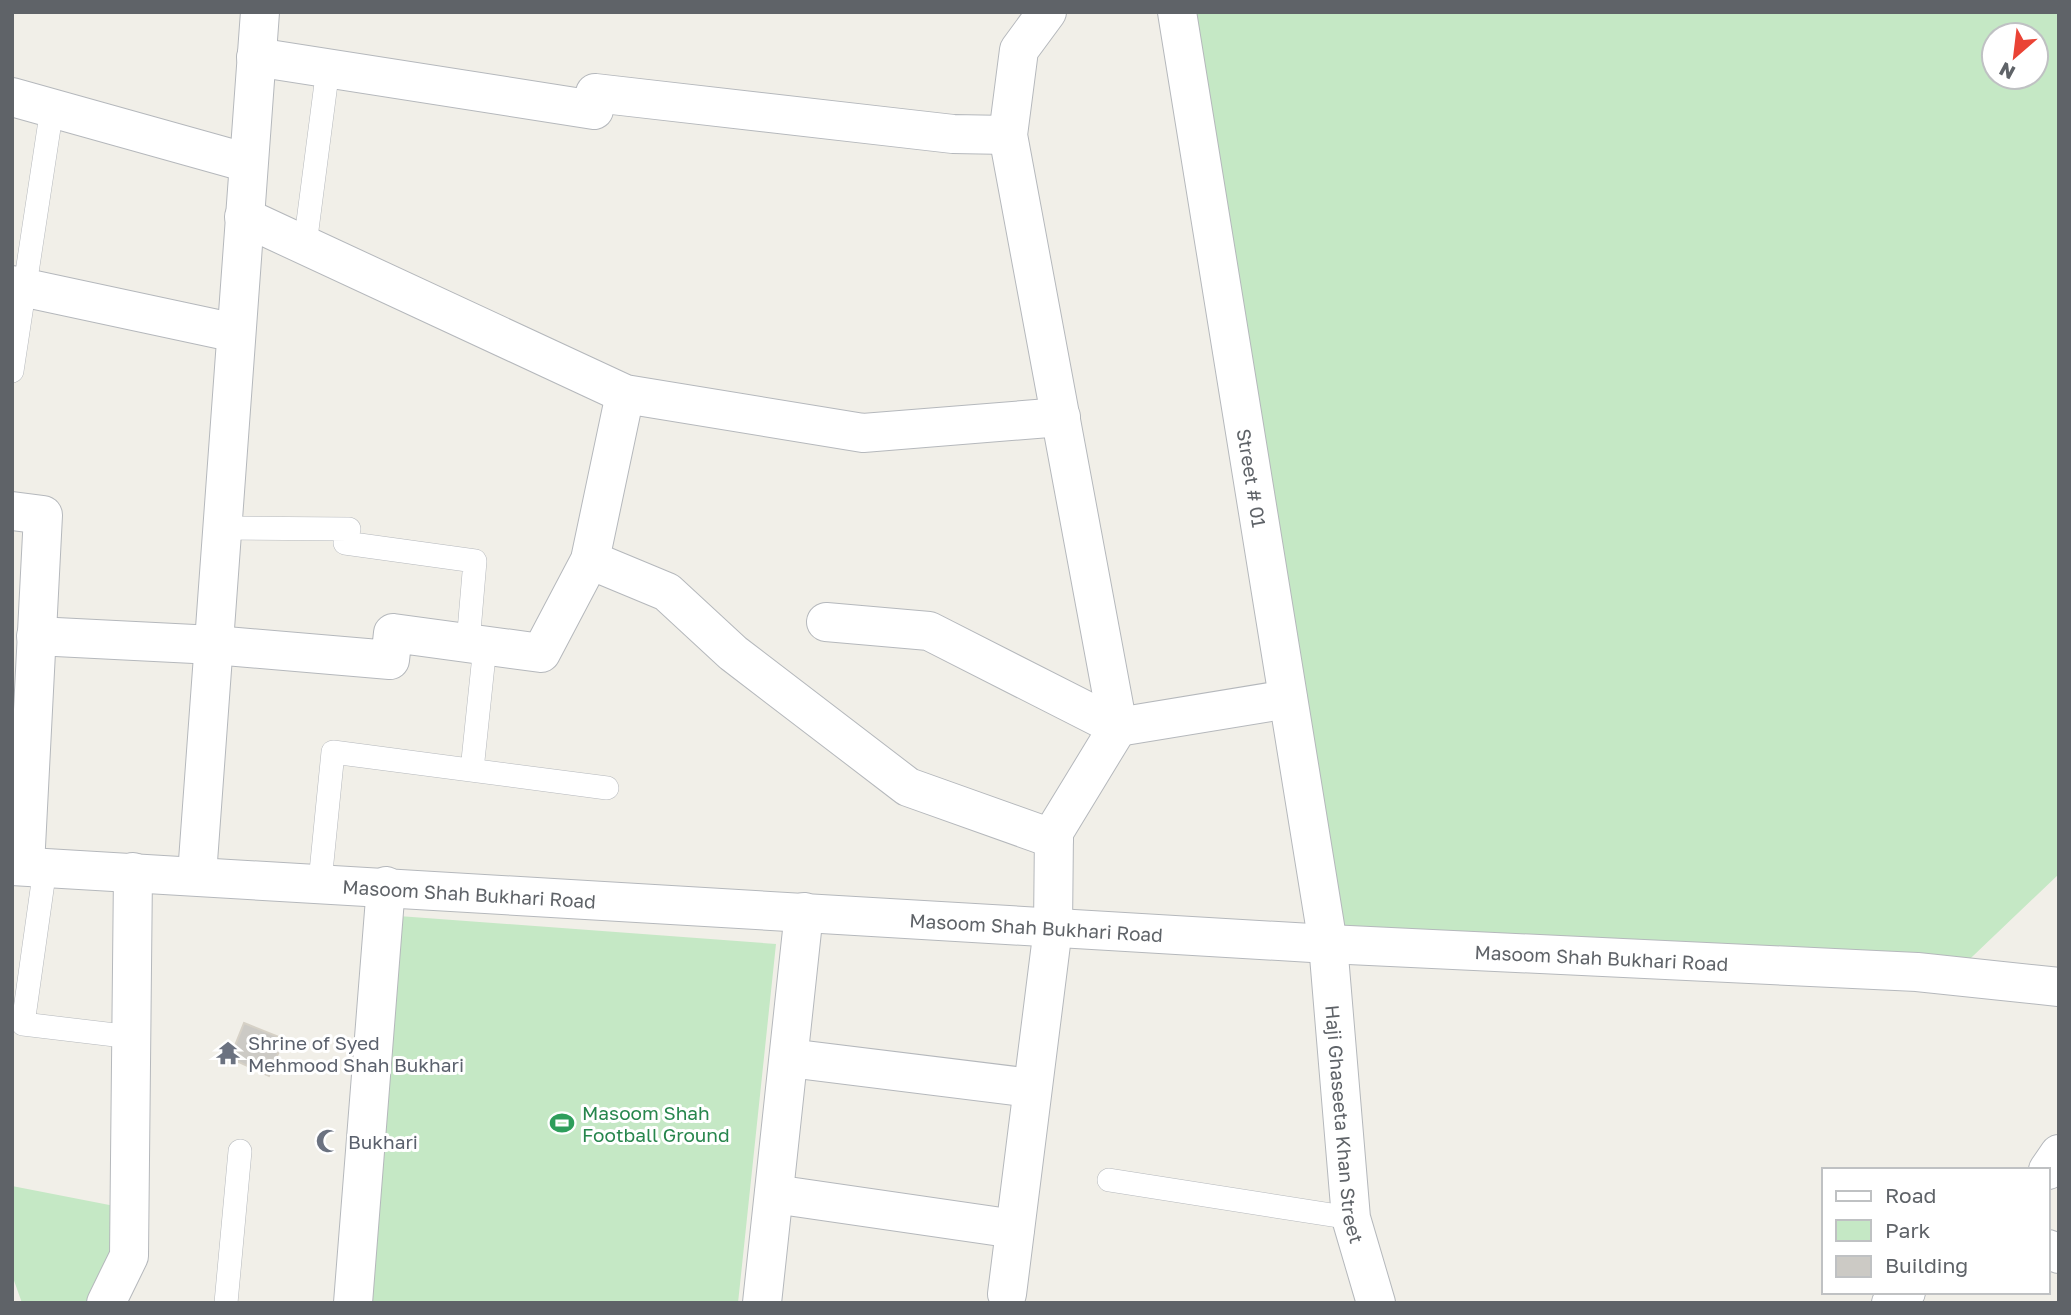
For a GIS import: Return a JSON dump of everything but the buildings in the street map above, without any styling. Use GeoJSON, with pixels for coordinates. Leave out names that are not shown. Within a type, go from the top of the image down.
{"type":"FeatureCollection","features":[{"type":"Feature","properties":{"kind":"street"},"geometry":{"type":"LineString","coordinates":[[197,875],[260,12]]}},
{"type":"Feature","properties":{"kind":"street"},"geometry":{"type":"LineString","coordinates":[[1007,1294],[1053,928],[1054,832],[1118,727],[1008,135],[1019,50],[1047,12]]}},
{"type":"Feature","properties":{"kind":"street","name":"Street # 01"},"geometry":{"type":"LineString","coordinates":[[1177,12],[1328,944]]}},
{"type":"Feature","properties":{"kind":"street"},"geometry":{"type":"LineString","coordinates":[[256,57],[594,110],[594,93],[953,134],[1008,135]]}},
{"type":"Feature","properties":{"kind":"street"},"geometry":{"type":"LineString","coordinates":[[12,97],[248,163]]}},
{"type":"Feature","properties":{"kind":"street"},"geometry":{"type":"LineString","coordinates":[[244,217],[625,394],[863,433],[1061,417]]}},
{"type":"Feature","properties":{"kind":"street"},"geometry":{"type":"LineString","coordinates":[[20,286],[236,333]]}},
{"type":"Feature","properties":{"kind":"street"},"geometry":{"type":"LineString","coordinates":[[24,634],[214,645],[390,660],[393,633],[541,653],[590,560],[625,394]]}},
{"type":"Feature","properties":{"kind":"street"},"geometry":{"type":"LineString","coordinates":[[12,510],[43,516],[24,634],[27,866]]}},
{"type":"Feature","properties":{"kind":"street"},"geometry":{"type":"LineString","coordinates":[[590,560],[667,592],[733,653],[908,787],[1054,839]]}},
{"type":"Feature","properties":{"kind":"street"},"geometry":{"type":"LineString","coordinates":[[826,622],[929,631],[1118,727],[1288,699]]}},
{"type":"Feature","properties":{"kind":"street","name":"Masoom Shah Bukhari Road"},"geometry":{"type":"LineString","coordinates":[[27,866],[1328,944],[1917,972],[2059,988]]}},
{"type":"Feature","properties":{"kind":"street"},"geometry":{"type":"LineString","coordinates":[[106,1303],[130,1256],[134,872]]}},
{"type":"Feature","properties":{"kind":"street"},"geometry":{"type":"LineString","coordinates":[[353,1303],[386,886]]}},
{"type":"Feature","properties":{"kind":"street"},"geometry":{"type":"LineString","coordinates":[[764,1302],[804,912]]}},
{"type":"Feature","properties":{"kind":"street","name":"Haji Ghaseeta Khan Street"},"geometry":{"type":"LineString","coordinates":[[1328,944],[1351,1217],[1376,1303]]}},
{"type":"Feature","properties":{"kind":"street"},"geometry":{"type":"LineString","coordinates":[[789,1058],[1032,1088]]}},
{"type":"Feature","properties":{"kind":"street"},"geometry":{"type":"LineString","coordinates":[[774,1194],[1015,1229]]}},
{"type":"Feature","properties":{"kind":"lane"},"geometry":{"type":"LineString","coordinates":[[305,245],[328,68]]}},
{"type":"Feature","properties":{"kind":"lane"},"geometry":{"type":"LineString","coordinates":[[12,370],[20,286],[52,108]]}},
{"type":"Feature","properties":{"kind":"lane"},"geometry":{"type":"LineString","coordinates":[[221,528],[349,529],[345,543],[475,561],[476,644],[472,770]]}},
{"type":"Feature","properties":{"kind":"lane"},"geometry":{"type":"LineString","coordinates":[[320,882],[333,751],[607,788]]}},
{"type":"Feature","properties":{"kind":"lane"},"geometry":{"type":"LineString","coordinates":[[27,866],[23,1024],[132,1037]]}},
{"type":"Feature","properties":{"kind":"lane"},"geometry":{"type":"LineString","coordinates":[[226,1303],[240,1151]]}},
{"type":"Feature","properties":{"kind":"lane"},"geometry":{"type":"LineString","coordinates":[[1109,1180],[1351,1217]]}},
{"type":"Feature","properties":{"kind":"green space"},"geometry":{"type":"Polygon","coordinates":[[[1179,12],[2059,12],[2059,874],[1952,976],[1328,944],[1179,12]]]}},
{"type":"Feature","properties":{"kind":"green space","name":"Masoom Shah Football Ground"},"geometry":{"type":"Polygon","coordinates":[[[385,915],[776,944],[738,1303],[353,1303],[385,915]]]}},
{"type":"Feature","properties":{"kind":"green space"},"geometry":{"type":"Polygon","coordinates":[[[12,1186],[130,1209],[106,1303],[22,1303],[12,1275],[12,1186]]]}},
{"type":"Feature","properties":{"kind":"place","name":"Shrine of Syed Mehmood Shah Bukhari"},"geometry":{"type":"Point","coordinates":[228,1053]}},
{"type":"Feature","properties":{"kind":"place","name":"Masoom Shah Football Ground"},"geometry":{"type":"Point","coordinates":[562,1123]}},
{"type":"Feature","properties":{"kind":"place","name":"Bukhari"},"geometry":{"type":"Point","coordinates":[328,1141]}}]}
